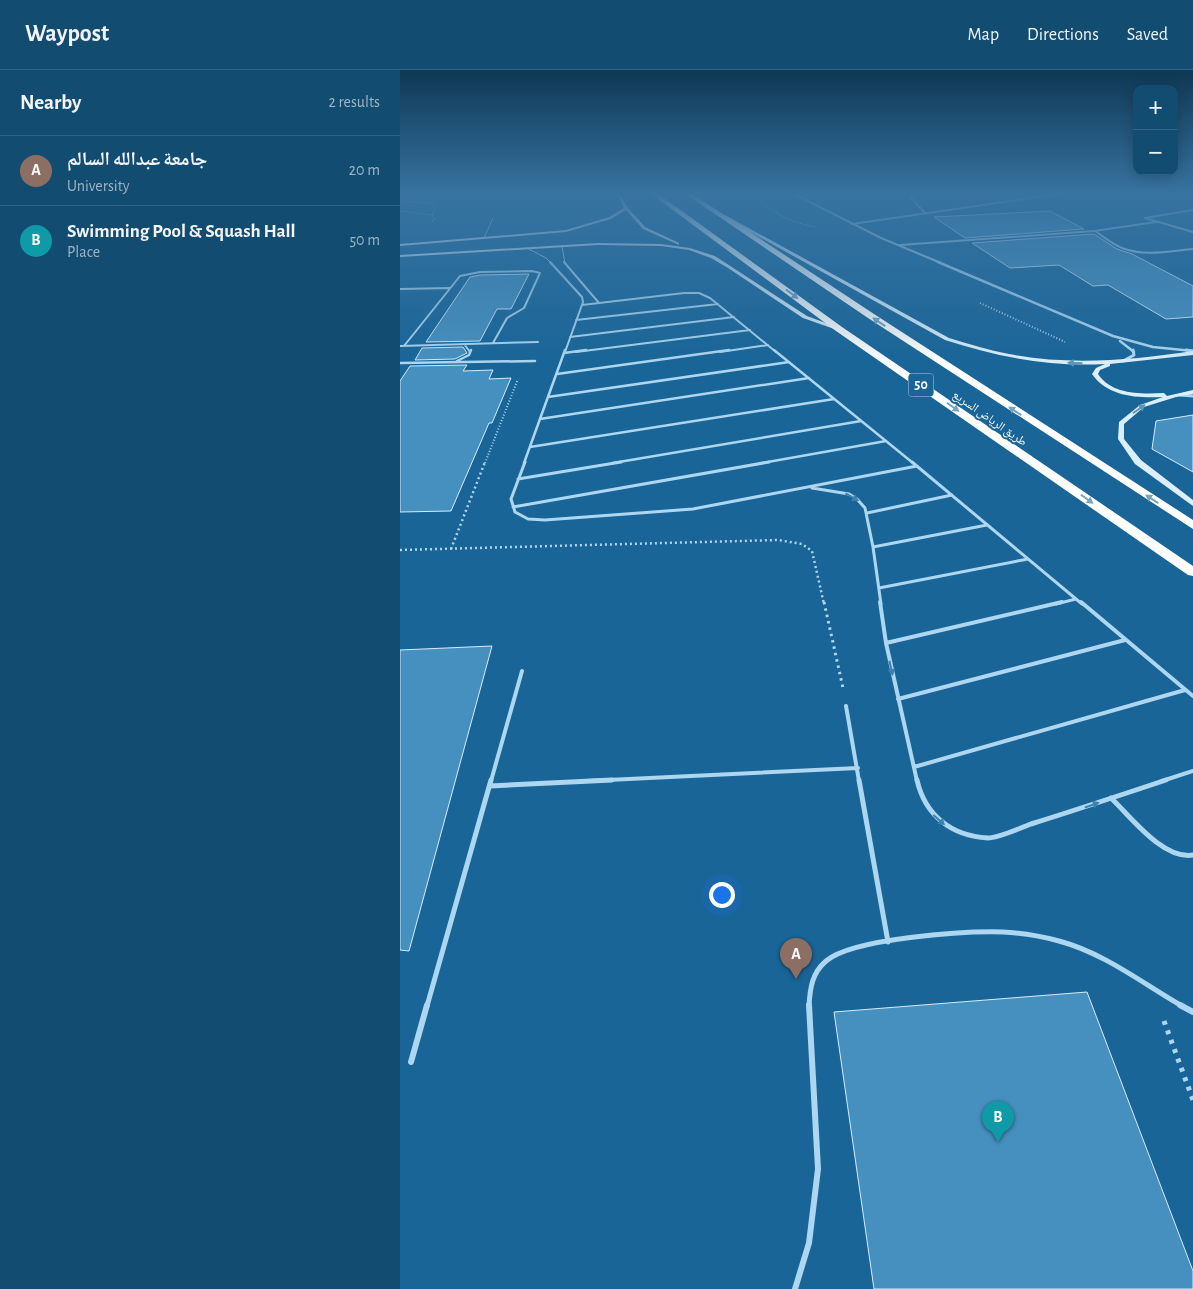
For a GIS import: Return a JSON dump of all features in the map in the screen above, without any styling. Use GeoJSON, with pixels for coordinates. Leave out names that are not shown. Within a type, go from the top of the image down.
{"type":"FeatureCollection","features":[{"type":"Feature","properties":{"kind":"highway","name":"طريق الرياض السريع"},"geometry":{"type":"LineString","coordinates":[[732,250],[839,329],[1193,572]]}},
{"type":"Feature","properties":{"kind":"highway","name":"طريق الرياض السريع"},"geometry":{"type":"LineString","coordinates":[[774,250],[871,316],[1193,525]]}},
{"type":"Feature","properties":{"kind":"main road"},"geometry":{"type":"LineString","coordinates":[[400,256],[496,250]]}},
{"type":"Feature","properties":{"kind":"main road"},"geometry":{"type":"LineString","coordinates":[[693,250],[713,257],[730,267],[805,317],[839,329]]}},
{"type":"Feature","properties":{"kind":"main road"},"geometry":{"type":"LineString","coordinates":[[785,250],[947,339],[981,351],[1062,363],[1121,362],[1193,352]]}},
{"type":"Feature","properties":{"kind":"main road"},"geometry":{"type":"LineString","coordinates":[[1121,362],[1098,369],[1095,374],[1098,380],[1122,392],[1139,395],[1175,395]]}},
{"type":"Feature","properties":{"kind":"main road"},"geometry":{"type":"LineString","coordinates":[[1193,392],[1175,395],[1142,406],[1121,423],[1121,439],[1138,462],[1193,504]]}},
{"type":"Feature","properties":{"kind":"street"},"geometry":{"type":"LineString","coordinates":[[910,250],[1113,336],[1153,347],[1193,352]]}},
{"type":"Feature","properties":{"kind":"street"},"geometry":{"type":"LineString","coordinates":[[1130,250],[1149,253],[1183,250]]}},
{"type":"Feature","properties":{"kind":"street"},"geometry":{"type":"LineString","coordinates":[[1113,336],[1134,351],[1134,356],[1121,362]]}},
{"type":"Feature","properties":{"kind":"street"},"geometry":{"type":"LineString","coordinates":[[1175,395],[1193,396]]}},
{"type":"Feature","properties":{"kind":"lane"},"geometry":{"type":"LineString","coordinates":[[530,250],[546,258],[582,297],[582,305],[511,499],[515,512],[528,519],[544,520],[693,509],[916,466]]}},
{"type":"Feature","properties":{"kind":"lane"},"geometry":{"type":"LineString","coordinates":[[562,250],[564,262],[599,303]]}},
{"type":"Feature","properties":{"kind":"lane"},"geometry":{"type":"LineString","coordinates":[[404,346],[458,277],[474,272],[532,271],[540,273],[524,308],[507,318],[493,343]]}},
{"type":"Feature","properties":{"kind":"lane"},"geometry":{"type":"LineString","coordinates":[[400,288],[450,288]]}},
{"type":"Feature","properties":{"kind":"lane"},"geometry":{"type":"LineString","coordinates":[[582,305],[691,293],[706,295],[952,495],[1193,696]]}},
{"type":"Feature","properties":{"kind":"lane"},"geometry":{"type":"LineString","coordinates":[[576,320],[718,304]]}},
{"type":"Feature","properties":{"kind":"lane"},"geometry":{"type":"LineString","coordinates":[[570,337],[734,317]]}},
{"type":"Feature","properties":{"kind":"lane"},"geometry":{"type":"LineString","coordinates":[[564,353],[750,330]]}},
{"type":"Feature","properties":{"kind":"lane"},"geometry":{"type":"LineString","coordinates":[[400,346],[538,342]]}},
{"type":"Feature","properties":{"kind":"lane"},"geometry":{"type":"LineString","coordinates":[[452,362],[469,355],[471,350],[463,344]]}},
{"type":"Feature","properties":{"kind":"lane"},"geometry":{"type":"LineString","coordinates":[[556,374],[768,345]]}},
{"type":"Feature","properties":{"kind":"lane"},"geometry":{"type":"LineString","coordinates":[[400,363],[535,361]]}},
{"type":"Feature","properties":{"kind":"lane"},"geometry":{"type":"LineString","coordinates":[[548,396],[788,362]]}},
{"type":"Feature","properties":{"kind":"lane"},"geometry":{"type":"LineString","coordinates":[[540,419],[809,378]]}},
{"type":"Feature","properties":{"kind":"lane"},"geometry":{"type":"LineString","coordinates":[[530,447],[834,398]]}},
{"type":"Feature","properties":{"kind":"lane"},"geometry":{"type":"LineString","coordinates":[[518,479],[860,420]]}},
{"type":"Feature","properties":{"kind":"lane"},"geometry":{"type":"LineString","coordinates":[[513,507],[886,442]]}},
{"type":"Feature","properties":{"kind":"lane"},"geometry":{"type":"LineString","coordinates":[[805,488],[831,490],[849,494],[857,498],[866,508],[886,643],[920,794],[927,810],[948,828],[965,835],[990,838],[1193,771]]}},
{"type":"Feature","properties":{"kind":"lane"},"geometry":{"type":"LineString","coordinates":[[867,513],[952,495]]}},
{"type":"Feature","properties":{"kind":"lane"},"geometry":{"type":"LineString","coordinates":[[873,547],[987,525]]}},
{"type":"Feature","properties":{"kind":"lane"},"geometry":{"type":"LineString","coordinates":[[879,588],[1028,559]]}},
{"type":"Feature","properties":{"kind":"lane"},"geometry":{"type":"LineString","coordinates":[[886,643],[1076,599]]}},
{"type":"Feature","properties":{"kind":"lane"},"geometry":{"type":"LineString","coordinates":[[898,699],[1125,640]]}},
{"type":"Feature","properties":{"kind":"lane"},"geometry":{"type":"LineString","coordinates":[[411,1062],[522,671]]}},
{"type":"Feature","properties":{"kind":"lane"},"geometry":{"type":"LineString","coordinates":[[914,768],[1185,690]]}},
{"type":"Feature","properties":{"kind":"lane"},"geometry":{"type":"LineString","coordinates":[[846,706],[888,942]]}},
{"type":"Feature","properties":{"kind":"lane"},"geometry":{"type":"LineString","coordinates":[[490,786],[858,768]]}},
{"type":"Feature","properties":{"kind":"lane"},"geometry":{"type":"LineString","coordinates":[[1111,798],[1149,835],[1166,848],[1179,856],[1193,856]]}},
{"type":"Feature","properties":{"kind":"lane"},"geometry":{"type":"LineString","coordinates":[[795,1289],[809,1243],[818,1169],[810,987],[818,969],[836,954],[856,946],[967,932],[1032,934],[1093,952],[1122,967],[1193,1012]]}},
{"type":"Feature","properties":{"kind":"path"},"geometry":{"type":"LineString","coordinates":[[451,548],[525,361]]}},
{"type":"Feature","properties":{"kind":"path"},"geometry":{"type":"LineString","coordinates":[[400,550],[778,540],[802,544],[812,551],[846,706]]}},
{"type":"Feature","properties":{"kind":"path"},"geometry":{"type":"LineString","coordinates":[[1152,987],[1193,1100]]}},
{"type":"Feature","properties":{"kind":"building"},"geometry":{"type":"Polygon","coordinates":[[[982,250],[1120,250],[1132,254],[1193,286],[1193,317],[1166,319],[1108,285],[1093,286],[1059,265],[1010,268],[982,250]]]}},
{"type":"Feature","properties":{"kind":"building"},"geometry":{"type":"Polygon","coordinates":[[[529,274],[511,309],[497,309],[480,341],[426,342],[470,277],[529,274]]]}},
{"type":"Feature","properties":{"kind":"building"},"geometry":{"type":"Polygon","coordinates":[[[463,347],[467,353],[455,359],[415,360],[422,348],[463,347]]]}},
{"type":"Feature","properties":{"kind":"building"},"geometry":{"type":"Polygon","coordinates":[[[467,365],[463,371],[493,370],[489,379],[511,378],[492,423],[489,423],[451,511],[400,512],[400,381],[410,366],[467,365]]]}},
{"type":"Feature","properties":{"kind":"building"},"geometry":{"type":"Polygon","coordinates":[[[1193,415],[1193,472],[1152,449],[1156,421],[1193,415]]]}},
{"type":"Feature","properties":{"kind":"building"},"geometry":{"type":"Polygon","coordinates":[[[492,646],[409,951],[400,950],[400,650],[492,646]]]}},
{"type":"Feature","properties":{"kind":"building"},"geometry":{"type":"Polygon","coordinates":[[[1087,992],[1193,1271],[1193,1289],[874,1289],[834,1012],[1087,992]]]}},
{"type":"Feature","properties":{"kind":"place","name":"جامعة عبدالله السالم"},"geometry":{"type":"Point","coordinates":[796,979]}},
{"type":"Feature","properties":{"kind":"place","name":"Swimming Pool & Squash Hall"},"geometry":{"type":"Point","coordinates":[998,1142]}}]}
